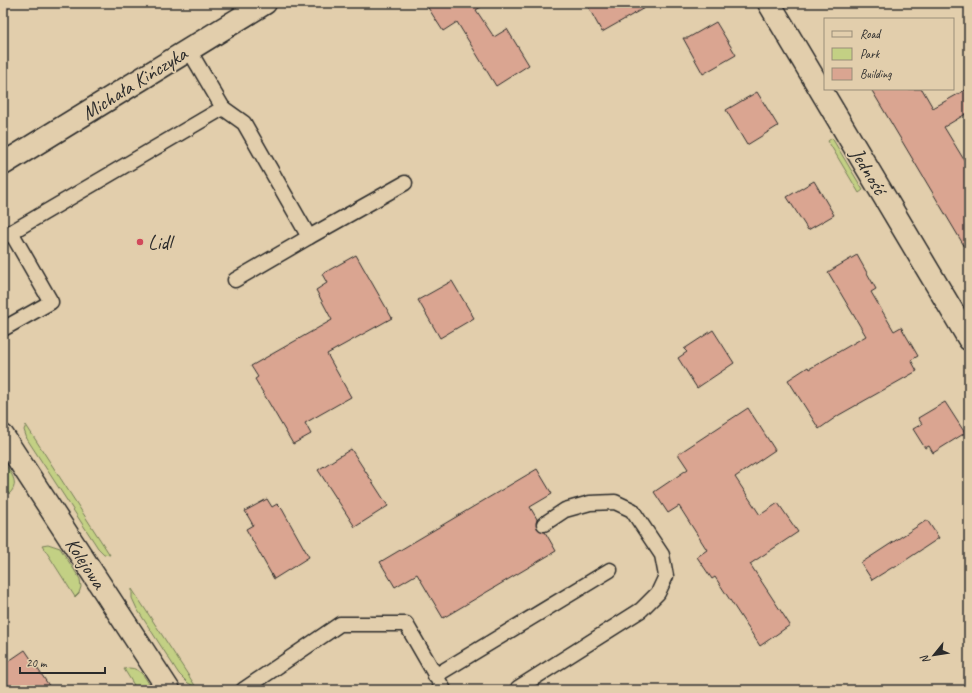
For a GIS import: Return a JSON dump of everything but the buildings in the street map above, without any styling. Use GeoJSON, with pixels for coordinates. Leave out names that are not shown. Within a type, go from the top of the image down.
{"type":"FeatureCollection","features":[{"type":"Feature","properties":{"kind":"street","name":"Michała Kińczyka"},"geometry":{"type":"LineString","coordinates":[[3,164],[265,3]]}},
{"type":"Feature","properties":{"kind":"street","name":"Jedność"},"geometry":{"type":"LineString","coordinates":[[769,3],[969,339]]}},
{"type":"Feature","properties":{"kind":"street","name":"Kolejowa"},"geometry":{"type":"LineString","coordinates":[[3,436],[169,690]]}},
{"type":"Feature","properties":{"kind":"lane"},"geometry":{"type":"LineString","coordinates":[[189,50],[223,108],[244,123],[309,238]]}},
{"type":"Feature","properties":{"kind":"lane"},"geometry":{"type":"LineString","coordinates":[[3,329],[51,302],[7,234],[223,108]]}},
{"type":"Feature","properties":{"kind":"lane"},"geometry":{"type":"LineString","coordinates":[[236,280],[405,183]]}},
{"type":"Feature","properties":{"kind":"lane"},"geometry":{"type":"LineString","coordinates":[[517,689],[642,610],[658,593],[666,576],[662,555],[632,510],[615,502],[590,503],[565,510],[544,524]]}},
{"type":"Feature","properties":{"kind":"lane"},"geometry":{"type":"LineString","coordinates":[[435,676],[610,570]]}},
{"type":"Feature","properties":{"kind":"lane"},"geometry":{"type":"LineString","coordinates":[[243,690],[340,624],[406,624],[444,690]]}},
{"type":"Feature","properties":{"kind":"green space"},"geometry":{"type":"Polygon","coordinates":[[[832,138],[863,190],[859,193],[828,141],[832,138]]]}},
{"type":"Feature","properties":{"kind":"green space"},"geometry":{"type":"Polygon","coordinates":[[[26,425],[110,555],[104,554],[98,548],[27,439],[24,430],[26,425]]]}},
{"type":"Feature","properties":{"kind":"green space"},"geometry":{"type":"Polygon","coordinates":[[[3,461],[11,473],[14,482],[14,486],[9,494],[3,485],[3,461]]]}},
{"type":"Feature","properties":{"kind":"green space"},"geometry":{"type":"Polygon","coordinates":[[[48,544],[60,548],[80,579],[81,587],[79,593],[75,597],[42,545],[48,544]]]}},
{"type":"Feature","properties":{"kind":"green space"},"geometry":{"type":"Polygon","coordinates":[[[132,589],[196,687],[188,683],[179,674],[137,609],[132,598],[132,589]]]}},
{"type":"Feature","properties":{"kind":"green space"},"geometry":{"type":"Polygon","coordinates":[[[129,668],[140,672],[153,690],[137,690],[124,669],[129,668]]]}},
{"type":"Feature","properties":{"kind":"place","name":"Lidl"},"geometry":{"type":"Point","coordinates":[140,242]}}]}
